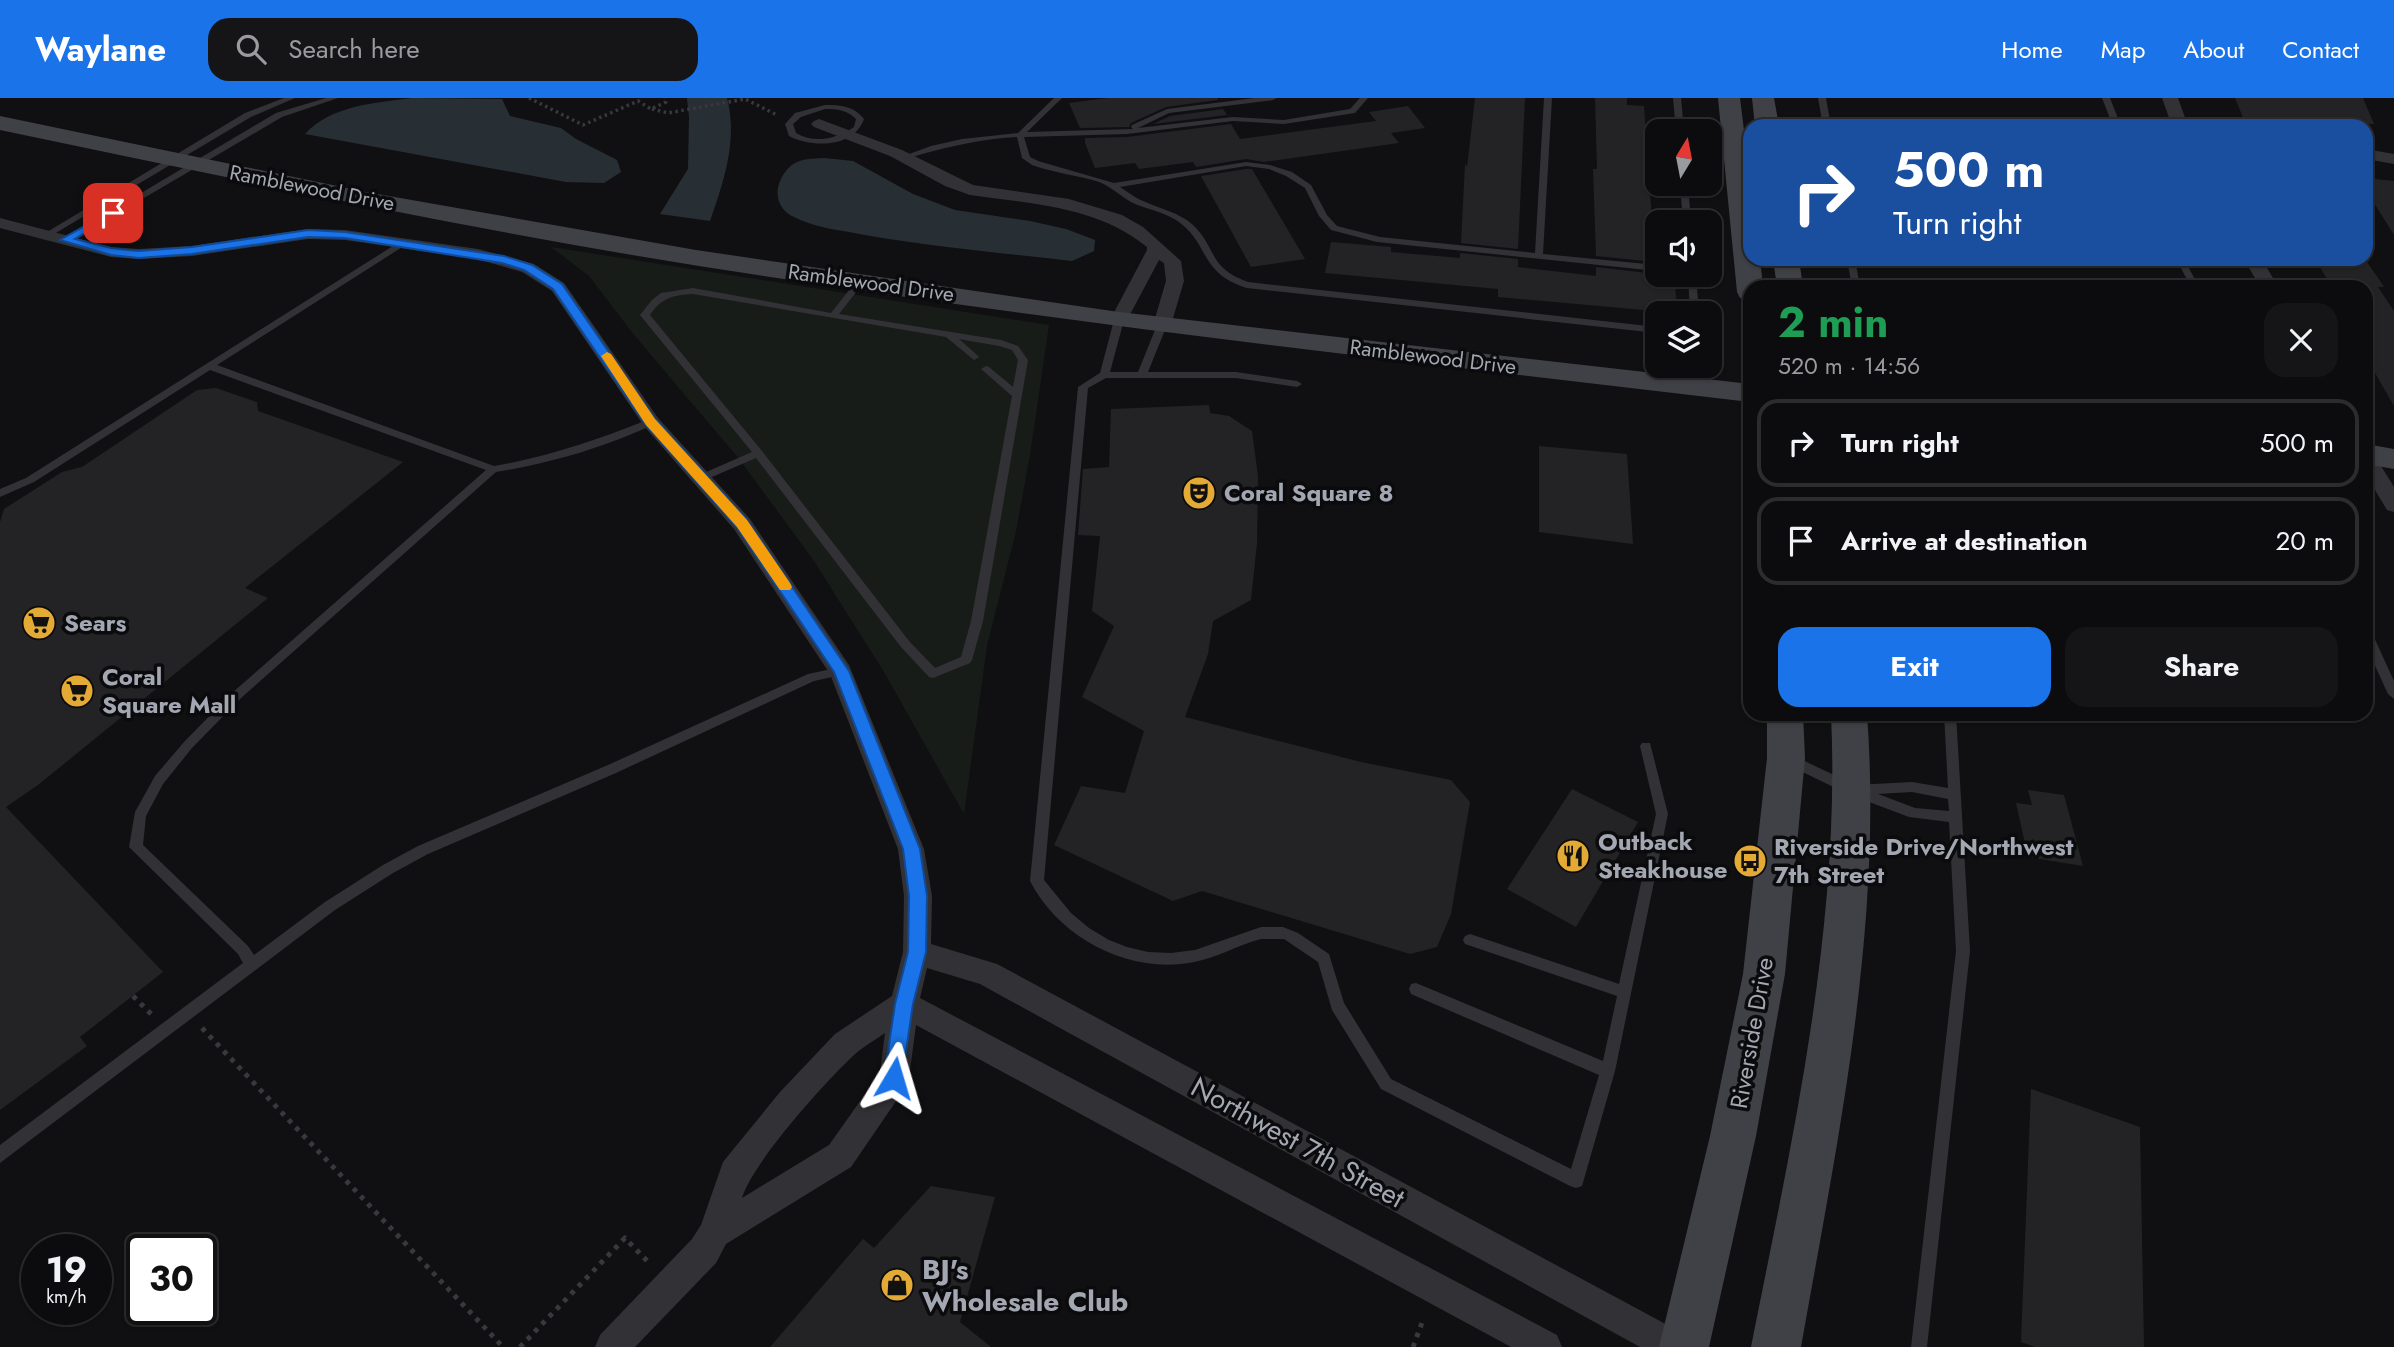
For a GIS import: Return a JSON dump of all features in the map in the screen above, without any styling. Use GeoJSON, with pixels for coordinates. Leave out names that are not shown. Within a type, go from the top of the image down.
{"type":"FeatureCollection","features":[{"type":"Feature","properties":{"kind":"street"},"geometry":{"type":"LineString","coordinates":[[1729,98],[1743,227]]}},
{"type":"Feature","properties":{"kind":"street"},"geometry":{"type":"LineString","coordinates":[[1763,98],[1766,119]]}},
{"type":"Feature","properties":{"kind":"street"},"geometry":{"type":"LineString","coordinates":[[2170,98],[2178,119]]}},
{"type":"Feature","properties":{"kind":"street","name":"Ramblewood Drive"},"geometry":{"type":"LineString","coordinates":[[0,103],[195,156]]}},
{"type":"Feature","properties":{"kind":"street","name":"Ramblewood Drive"},"geometry":{"type":"LineString","coordinates":[[0,123],[633,237],[1124,310]]}},
{"type":"Feature","properties":{"kind":"street"},"geometry":{"type":"LineString","coordinates":[[819,124],[844,137],[905,157],[953,185],[1078,207],[1116,219],[1142,231],[1156,246],[1156,250],[1172,261],[1175,281],[1165,315]]}},
{"type":"Feature","properties":{"kind":"street"},"geometry":{"type":"LineString","coordinates":[[2373,155],[2394,159]]}},
{"type":"Feature","properties":{"kind":"street"},"geometry":{"type":"LineString","coordinates":[[0,223],[111,252],[139,254],[192,251],[308,233],[404,242],[504,260],[528,268],[558,287],[651,422],[742,524],[841,671],[911,849],[918,896],[917,952],[904,1004],[894,1078],[840,1156],[715,1233]]}},
{"type":"Feature","properties":{"kind":"street","name":"Ramblewood Drive"},"geometry":{"type":"LineString","coordinates":[[702,248],[860,282],[1165,315],[1743,392]]}},
{"type":"Feature","properties":{"kind":"street"},"geometry":{"type":"LineString","coordinates":[[1124,310],[1156,250]]}},
{"type":"Feature","properties":{"kind":"street","name":"Ramblewood Drive"},"geometry":{"type":"LineString","coordinates":[[1165,315],[1645,362]]}},
{"type":"Feature","properties":{"kind":"street"},"geometry":{"type":"LineString","coordinates":[[1722,371],[1743,374]]}},
{"type":"Feature","properties":{"kind":"street"},"geometry":{"type":"LineString","coordinates":[[2373,457],[2394,459]]}},
{"type":"Feature","properties":{"kind":"street"},"geometry":{"type":"LineString","coordinates":[[2373,468],[2394,505]]}},
{"type":"Feature","properties":{"kind":"street"},"geometry":{"type":"LineString","coordinates":[[1776,1347],[1827,1070],[1843,946],[1853,790],[1849,721]]}},
{"type":"Feature","properties":{"kind":"street","name":"Riverside Drive"},"geometry":{"type":"LineString","coordinates":[[1684,1347],[1733,1136],[1764,974],[1785,736]]}},
{"type":"Feature","properties":{"kind":"street","name":"Northwest 7th Street"},"geometry":{"type":"LineString","coordinates":[[917,952],[988,973],[1674,1347]]}},
{"type":"Feature","properties":{"kind":"street"},"geometry":{"type":"LineString","coordinates":[[612,1347],[704,1251],[715,1233],[734,1173],[791,1102],[845,1044],[904,1004]]}},
{"type":"Feature","properties":{"kind":"street"},"geometry":{"type":"LineString","coordinates":[[904,1004],[1545,1347]]}},
{"type":"Feature","properties":{"kind":"lane"},"geometry":{"type":"LineString","coordinates":[[66,240],[195,156],[248,115],[291,98]]}},
{"type":"Feature","properties":{"kind":"lane"},"geometry":{"type":"LineString","coordinates":[[46,235],[279,115],[334,98]]}},
{"type":"Feature","properties":{"kind":"lane"},"geometry":{"type":"LineString","coordinates":[[1020,135],[1058,98]]}},
{"type":"Feature","properties":{"kind":"lane"},"geometry":{"type":"LineString","coordinates":[[1127,132],[1167,111],[1273,98]]}},
{"type":"Feature","properties":{"kind":"lane"},"geometry":{"type":"LineString","coordinates":[[905,157],[981,136],[1127,132],[1233,119],[1284,122],[1352,111],[1364,98]]}},
{"type":"Feature","properties":{"kind":"lane"},"geometry":{"type":"LineString","coordinates":[[1539,256],[1548,98]]}},
{"type":"Feature","properties":{"kind":"lane"},"geometry":{"type":"LineString","coordinates":[[1677,98],[1679,119]]}},
{"type":"Feature","properties":{"kind":"lane"},"geometry":{"type":"LineString","coordinates":[[1822,98],[1826,119]]}},
{"type":"Feature","properties":{"kind":"lane"},"geometry":{"type":"LineString","coordinates":[[2106,98],[2114,119]]}},
{"type":"Feature","properties":{"kind":"lane"},"geometry":{"type":"LineString","coordinates":[[844,108],[860,119],[857,128],[844,137],[824,141],[804,140],[792,134],[790,123],[798,115],[815,109],[844,108]]}},
{"type":"Feature","properties":{"kind":"lane"},"geometry":{"type":"LineString","coordinates":[[1020,135],[1026,158],[1038,165],[1115,186],[1130,198],[1169,212],[1185,222],[1202,242],[1220,274],[1231,281],[1247,285],[1645,329]]}},
{"type":"Feature","properties":{"kind":"lane"},"geometry":{"type":"LineString","coordinates":[[1115,186],[1246,164],[1270,167],[1289,174],[1308,187],[1323,216],[1334,228],[1380,240],[1645,267]]}},
{"type":"Feature","properties":{"kind":"lane"},"geometry":{"type":"LineString","coordinates":[[0,493],[30,480],[212,367],[404,242]]}},
{"type":"Feature","properties":{"kind":"lane"},"geometry":{"type":"LineString","coordinates":[[833,316],[860,282]]}},
{"type":"Feature","properties":{"kind":"lane"},"geometry":{"type":"LineString","coordinates":[[693,291],[833,316],[1015,348],[1023,360],[977,621],[966,660],[933,674],[905,644],[758,453],[645,315],[654,301],[670,292],[693,291]]}},
{"type":"Feature","properties":{"kind":"lane"},"geometry":{"type":"LineString","coordinates":[[1104,375],[1124,310]]}},
{"type":"Feature","properties":{"kind":"lane"},"geometry":{"type":"LineString","coordinates":[[1142,375],[1165,315]]}},
{"type":"Feature","properties":{"kind":"lane"},"geometry":{"type":"LineString","coordinates":[[947,334],[974,357]]}},
{"type":"Feature","properties":{"kind":"lane"},"geometry":{"type":"LineString","coordinates":[[212,367],[492,469],[534,464],[574,452],[651,422]]}},
{"type":"Feature","properties":{"kind":"lane"},"geometry":{"type":"LineString","coordinates":[[986,369],[1017,396]]}},
{"type":"Feature","properties":{"kind":"lane"},"geometry":{"type":"LineString","coordinates":[[1297,384],[1236,374],[1104,375],[1083,387],[1037,881],[1049,903],[1087,937],[1121,952],[1158,959],[1194,957],[1266,933],[1285,933],[1324,958],[1337,1005],[1386,1084],[1576,1180],[1608,1070],[1662,814],[1646,746]]}},
{"type":"Feature","properties":{"kind":"lane"},"geometry":{"type":"LineString","coordinates":[[701,478],[758,453]]}},
{"type":"Feature","properties":{"kind":"lane"},"geometry":{"type":"LineString","coordinates":[[252,965],[243,950],[136,847],[140,816],[159,780],[188,745],[236,696],[492,469]]}},
{"type":"Feature","properties":{"kind":"lane"},"geometry":{"type":"LineString","coordinates":[[2373,648],[2394,694]]}},
{"type":"Feature","properties":{"kind":"lane"},"geometry":{"type":"LineString","coordinates":[[0,1155],[330,906],[423,850],[612,769],[812,677],[841,671]]}},
{"type":"Feature","properties":{"kind":"lane"},"geometry":{"type":"LineString","coordinates":[[1919,1347],[1963,951],[1950,721]]}},
{"type":"Feature","properties":{"kind":"lane"},"geometry":{"type":"LineString","coordinates":[[1785,736],[1853,790],[1914,813],[1957,817]]}},
{"type":"Feature","properties":{"kind":"lane"},"geometry":{"type":"LineString","coordinates":[[1853,790],[1912,787],[1955,796]]}},
{"type":"Feature","properties":{"kind":"lane"},"geometry":{"type":"LineString","coordinates":[[1470,940],[1623,992]]}},
{"type":"Feature","properties":{"kind":"lane"},"geometry":{"type":"LineString","coordinates":[[1416,989],[1608,1070]]}},
{"type":"Feature","properties":{"kind":"path"},"geometry":{"type":"LineString","coordinates":[[529,98],[583,125],[638,101],[651,109],[668,113],[745,99],[790,123]]}},
{"type":"Feature","properties":{"kind":"path"},"geometry":{"type":"LineString","coordinates":[[651,109],[666,102],[665,98]]}},
{"type":"Feature","properties":{"kind":"path"},"geometry":{"type":"LineString","coordinates":[[133,996],[155,1018],[195,1021],[222,1046],[503,1347]]}},
{"type":"Feature","properties":{"kind":"path"},"geometry":{"type":"LineString","coordinates":[[520,1347],[625,1238],[671,1285]]}},
{"type":"Feature","properties":{"kind":"path"},"geometry":{"type":"LineString","coordinates":[[1413,1347],[1423,1320]]}},
{"type":"Feature","properties":{"kind":"shaded area"},"geometry":{"type":"Polygon","coordinates":[[[412,98],[502,99],[510,116],[561,128],[576,139],[617,160],[621,172],[604,183],[566,182],[305,134],[316,124],[341,111],[412,98]]]}},
{"type":"Feature","properties":{"kind":"shaded area"},"geometry":{"type":"Polygon","coordinates":[[[687,98],[727,98],[730,114],[728,160],[710,221],[660,214],[688,169],[687,98]]]}},
{"type":"Feature","properties":{"kind":"shaded area"},"geometry":{"type":"Polygon","coordinates":[[[824,158],[853,161],[913,194],[955,210],[1066,229],[1095,240],[1094,251],[1072,261],[916,243],[809,223],[792,216],[782,207],[778,195],[779,183],[794,164],[803,160],[824,158]]]}},
{"type":"Feature","properties":{"kind":"shaded area"},"geometry":{"type":"Polygon","coordinates":[[[551,247],[1049,325],[1016,531],[987,646],[964,814],[884,672],[814,561],[740,460],[635,336],[589,276],[551,247]]]}},
{"type":"Feature","properties":{"kind":"building"},"geometry":{"type":"Polygon","coordinates":[[[1108,98],[1218,100],[1166,107],[1131,123],[1129,127],[1080,128],[1069,103],[1108,98]]]}},
{"type":"Feature","properties":{"kind":"building"},"geometry":{"type":"Polygon","coordinates":[[[1475,98],[1525,98],[1518,249],[1461,243],[1465,164],[1467,167],[1475,98]]]}},
{"type":"Feature","properties":{"kind":"building"},"geometry":{"type":"Polygon","coordinates":[[[1595,98],[1627,98],[1627,105],[1644,106],[1645,196],[1650,196],[1651,210],[1645,210],[1645,261],[1596,256],[1593,169],[1597,169],[1595,98]]]}},
{"type":"Feature","properties":{"kind":"building"},"geometry":{"type":"Polygon","coordinates":[[[2235,98],[2363,98],[2372,119],[2244,119],[2235,98]]]}},
{"type":"Feature","properties":{"kind":"building"},"geometry":{"type":"Polygon","coordinates":[[[1408,106],[1425,128],[1391,133],[1399,143],[1264,162],[1246,159],[1196,167],[1193,162],[1139,169],[1135,163],[1095,168],[1085,143],[1085,138],[1127,137],[1231,124],[1240,139],[1376,121],[1369,112],[1408,106]]]}},
{"type":"Feature","properties":{"kind":"building"},"geometry":{"type":"Polygon","coordinates":[[[1223,109],[1227,115],[1153,124],[1170,116],[1223,109]]]}},
{"type":"Feature","properties":{"kind":"building"},"geometry":{"type":"Polygon","coordinates":[[[1252,169],[1305,259],[1251,267],[1201,176],[1252,169]]]}},
{"type":"Feature","properties":{"kind":"building"},"geometry":{"type":"Polygon","coordinates":[[[2373,179],[2394,181],[2394,235],[2373,201],[2373,179]]]}},
{"type":"Feature","properties":{"kind":"building"},"geometry":{"type":"Polygon","coordinates":[[[1331,242],[1391,247],[1391,252],[1460,258],[1460,253],[1518,259],[1518,267],[1596,276],[1596,267],[1645,273],[1645,287],[1675,287],[1676,301],[1645,301],[1645,310],[1498,297],[1498,289],[1325,273],[1331,242]]]}},
{"type":"Feature","properties":{"kind":"building"},"geometry":{"type":"Polygon","coordinates":[[[2319,266],[2370,266],[2384,287],[2378,287],[2394,311],[2394,406],[2373,369],[2373,280],[2328,280],[2319,266]]]}},
{"type":"Feature","properties":{"kind":"building","name":"Coral Square Mall"},"geometry":{"type":"Polygon","coordinates":[[[216,388],[257,402],[258,411],[403,462],[245,588],[268,598],[38,785],[6,807],[163,972],[80,1037],[87,1046],[0,1110],[0,522],[4,509],[62,472],[82,467],[197,390],[216,388]]]}},
{"type":"Feature","properties":{"kind":"building"},"geometry":{"type":"Polygon","coordinates":[[[1209,405],[1210,413],[1229,416],[1252,431],[1258,476],[1257,543],[1251,600],[1213,621],[1208,654],[1185,717],[1361,762],[1451,780],[1470,802],[1451,914],[1437,947],[1410,954],[1202,891],[1173,901],[1054,845],[1081,786],[1125,793],[1144,731],[1082,697],[1114,626],[1092,611],[1100,536],[1078,535],[1083,469],[1109,467],[1111,409],[1209,405]]]}},
{"type":"Feature","properties":{"kind":"building"},"geometry":{"type":"Polygon","coordinates":[[[1539,446],[1627,454],[1633,544],[1539,532],[1539,446]]]}},
{"type":"Feature","properties":{"kind":"building","name":"Outback Steakhouse"},"geometry":{"type":"Polygon","coordinates":[[[1572,789],[1638,822],[1576,927],[1507,889],[1572,789]]]}},
{"type":"Feature","properties":{"kind":"building"},"geometry":{"type":"Polygon","coordinates":[[[2028,790],[2064,795],[2083,866],[2028,857],[2016,803],[2032,805],[2028,790]]]}},
{"type":"Feature","properties":{"kind":"building"},"geometry":{"type":"Polygon","coordinates":[[[2031,1089],[2140,1127],[2144,1347],[2035,1347],[2021,1342],[2031,1089]]]}},
{"type":"Feature","properties":{"kind":"building","name":"BJ's Wholesale Club"},"geometry":{"type":"Polygon","coordinates":[[[931,1186],[995,1197],[960,1322],[991,1347],[770,1347],[863,1239],[874,1248],[931,1186]]]}},
{"type":"Feature","properties":{"kind":"slow traffic"},"geometry":{"type":"LineString","coordinates":[[607,356],[651,422],[742,524],[785,587]]}},
{"type":"Feature","properties":{"kind":"place","name":"Coral Square 8"},"geometry":{"type":"Point","coordinates":[1199,493]}},
{"type":"Feature","properties":{"kind":"place","name":"Sears"},"geometry":{"type":"Point","coordinates":[39,623]}},
{"type":"Feature","properties":{"kind":"place","name":"Coral Square Mall"},"geometry":{"type":"Point","coordinates":[77,691]}},
{"type":"Feature","properties":{"kind":"place","name":"Outback Steakhouse"},"geometry":{"type":"Point","coordinates":[1573,856]}},
{"type":"Feature","properties":{"kind":"place","name":"Riverside Drive/Northwest 7th Street"},"geometry":{"type":"Point","coordinates":[1750,861]}},
{"type":"Feature","properties":{"kind":"place","name":"BJ's Wholesale Club"},"geometry":{"type":"Point","coordinates":[897,1285]}},
{"type":"Feature","properties":{"kind":"route"},"geometry":{"type":"LineString","coordinates":[[113,213],[66,240],[111,252],[139,254],[192,251],[308,233],[345,235],[404,242],[504,260],[528,268],[558,287],[651,422],[742,524],[841,671],[911,849],[918,896],[917,952],[904,1004],[894,1078]]}}]}
